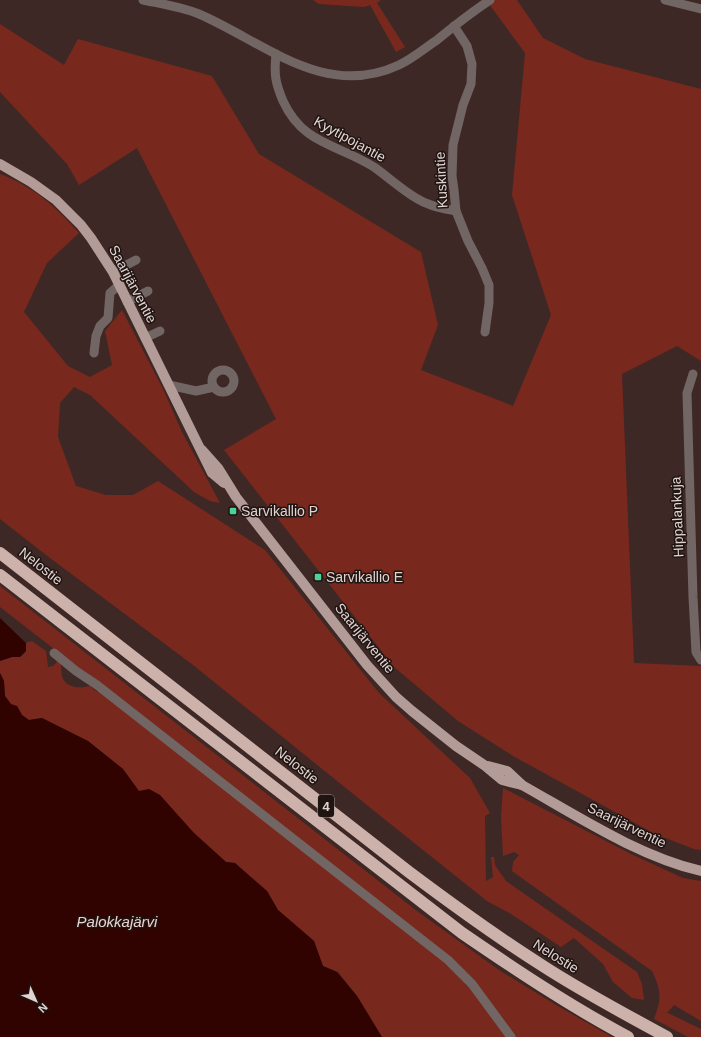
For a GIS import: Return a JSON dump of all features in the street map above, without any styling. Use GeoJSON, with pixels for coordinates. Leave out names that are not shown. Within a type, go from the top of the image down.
{"type":"FeatureCollection","features":[{"type":"Feature","properties":{"kind":"highway","name":"Nelostie"},"geometry":{"type":"LineString","coordinates":[[0,553],[409,872],[464,913],[543,966],[604,1003],[667,1037]]}},
{"type":"Feature","properties":{"kind":"highway","name":"4"},"geometry":{"type":"LineString","coordinates":[[0,575],[462,933],[510,967],[570,1004],[628,1037]]}},
{"type":"Feature","properties":{"kind":"main road","name":"Saarijärventie"},"geometry":{"type":"LineString","coordinates":[[0,164],[44,191],[67,210],[92,238],[113,272],[202,450],[218,468],[230,488],[380,681],[412,711],[456,746],[484,765],[507,771],[522,786],[637,847],[671,862],[701,871]]}},
{"type":"Feature","properties":{"kind":"street"},"geometry":{"type":"LineString","coordinates":[[143,0],[174,6],[198,14],[305,68],[334,75],[351,76],[377,74],[400,65],[424,50],[490,0]]}},
{"type":"Feature","properties":{"kind":"street"},"geometry":{"type":"LineString","coordinates":[[665,0],[683,2],[701,9]]}},
{"type":"Feature","properties":{"kind":"street","name":"Kuskintie"},"geometry":{"type":"LineString","coordinates":[[454,26],[467,46],[472,64],[471,84],[453,145],[452,176],[456,211],[468,241],[489,285],[489,303],[484,332]]}},
{"type":"Feature","properties":{"kind":"street","name":"Kyytipojantie"},"geometry":{"type":"LineString","coordinates":[[276,54],[276,85],[289,113],[300,127],[319,140],[373,167],[417,199],[437,208],[456,211]]}},
{"type":"Feature","properties":{"kind":"street"},"geometry":{"type":"LineString","coordinates":[[113,272],[136,260]]}},
{"type":"Feature","properties":{"kind":"street"},"geometry":{"type":"LineString","coordinates":[[94,354],[96,336],[100,326],[108,318],[110,293],[119,285]]}},
{"type":"Feature","properties":{"kind":"street"},"geometry":{"type":"LineString","coordinates":[[127,302],[148,291]]}},
{"type":"Feature","properties":{"kind":"street"},"geometry":{"type":"LineString","coordinates":[[145,338],[160,331]]}},
{"type":"Feature","properties":{"kind":"street","name":"Hippalankuja"},"geometry":{"type":"LineString","coordinates":[[693,374],[687,394],[693,597],[696,652],[700,660]]}},
{"type":"Feature","properties":{"kind":"street"},"geometry":{"type":"LineString","coordinates":[[169,385],[196,391],[214,387]]}},
{"type":"Feature","properties":{"kind":"street"},"geometry":{"type":"LineString","coordinates":[[54,653],[448,960],[472,984],[511,1037]]}},
{"type":"Feature","properties":{"kind":"shaded area"},"geometry":{"type":"Polygon","coordinates":[[[313,0],[381,0],[377,3],[405,47],[396,52],[370,5],[364,7],[319,4],[313,0]]]}},
{"type":"Feature","properties":{"kind":"shaded area"},"geometry":{"type":"Polygon","coordinates":[[[486,0],[517,0],[543,38],[585,59],[701,89],[701,361],[677,346],[622,374],[634,663],[701,666],[701,850],[694,849],[655,834],[513,756],[458,721],[394,667],[224,450],[276,419],[137,148],[79,185],[67,164],[0,92],[0,24],[64,65],[78,39],[212,76],[259,154],[421,252],[438,325],[421,370],[513,406],[551,315],[512,195],[525,53],[486,0]]]}},
{"type":"Feature","properties":{"kind":"shaded area"},"geometry":{"type":"Polygon","coordinates":[[[0,174],[23,185],[43,198],[62,214],[79,233],[47,263],[24,312],[68,366],[90,377],[112,365],[105,331],[122,310],[163,389],[182,432],[220,503],[210,501],[194,492],[90,395],[74,387],[60,403],[58,437],[76,486],[106,495],[133,495],[158,481],[265,550],[379,693],[470,778],[490,813],[485,816],[486,881],[493,877],[491,857],[494,857],[495,865],[506,881],[637,972],[642,984],[644,1000],[632,998],[613,982],[603,964],[574,938],[561,947],[511,914],[487,901],[193,665],[0,519],[0,174]]]}},
{"type":"Feature","properties":{"kind":"shaded area"},"geometry":{"type":"Polygon","coordinates":[[[0,586],[417,911],[499,970],[612,1037],[514,1037],[473,983],[99,684],[0,607],[0,586]]]}},
{"type":"Feature","properties":{"kind":"shaded area"},"geometry":{"type":"Polygon","coordinates":[[[32,641],[46,651],[48,667],[53,666],[59,660],[63,679],[68,685],[79,687],[90,686],[97,692],[99,690],[449,965],[461,977],[508,1037],[382,1037],[357,996],[338,972],[323,966],[314,941],[278,910],[267,891],[235,863],[226,862],[194,833],[139,792],[123,769],[88,741],[42,718],[29,720],[22,715],[17,706],[11,705],[5,696],[4,681],[0,673],[0,661],[12,657],[20,657],[26,651],[26,643],[32,641]]]}},
{"type":"Feature","properties":{"kind":"shaded area"},"geometry":{"type":"Polygon","coordinates":[[[503,788],[631,854],[683,878],[701,881],[701,1021],[674,1005],[668,1012],[666,1012],[701,1029],[701,1037],[688,1037],[654,1019],[659,1000],[659,989],[652,971],[512,871],[513,862],[519,855],[514,852],[503,856],[501,816],[503,788]]]}},
{"type":"Feature","properties":{"kind":"water"},"geometry":{"type":"Polygon","coordinates":[[[0,618],[26,643],[26,651],[20,657],[12,657],[0,661],[0,618]]]}},
{"type":"Feature","properties":{"kind":"water","name":"Palokkajärvi"},"geometry":{"type":"Polygon","coordinates":[[[0,673],[4,681],[5,696],[11,704],[17,706],[22,715],[29,720],[42,718],[88,741],[123,769],[139,791],[149,789],[160,795],[194,833],[226,862],[235,863],[267,891],[278,910],[314,941],[323,966],[337,972],[357,996],[382,1037],[0,1037],[0,673]]]}},
{"type":"Feature","properties":{"kind":"place","name":"Sarvikallio P"},"geometry":{"type":"Point","coordinates":[233,511]}},
{"type":"Feature","properties":{"kind":"place","name":"Sarvikallio E"},"geometry":{"type":"Point","coordinates":[318,577]}}]}
